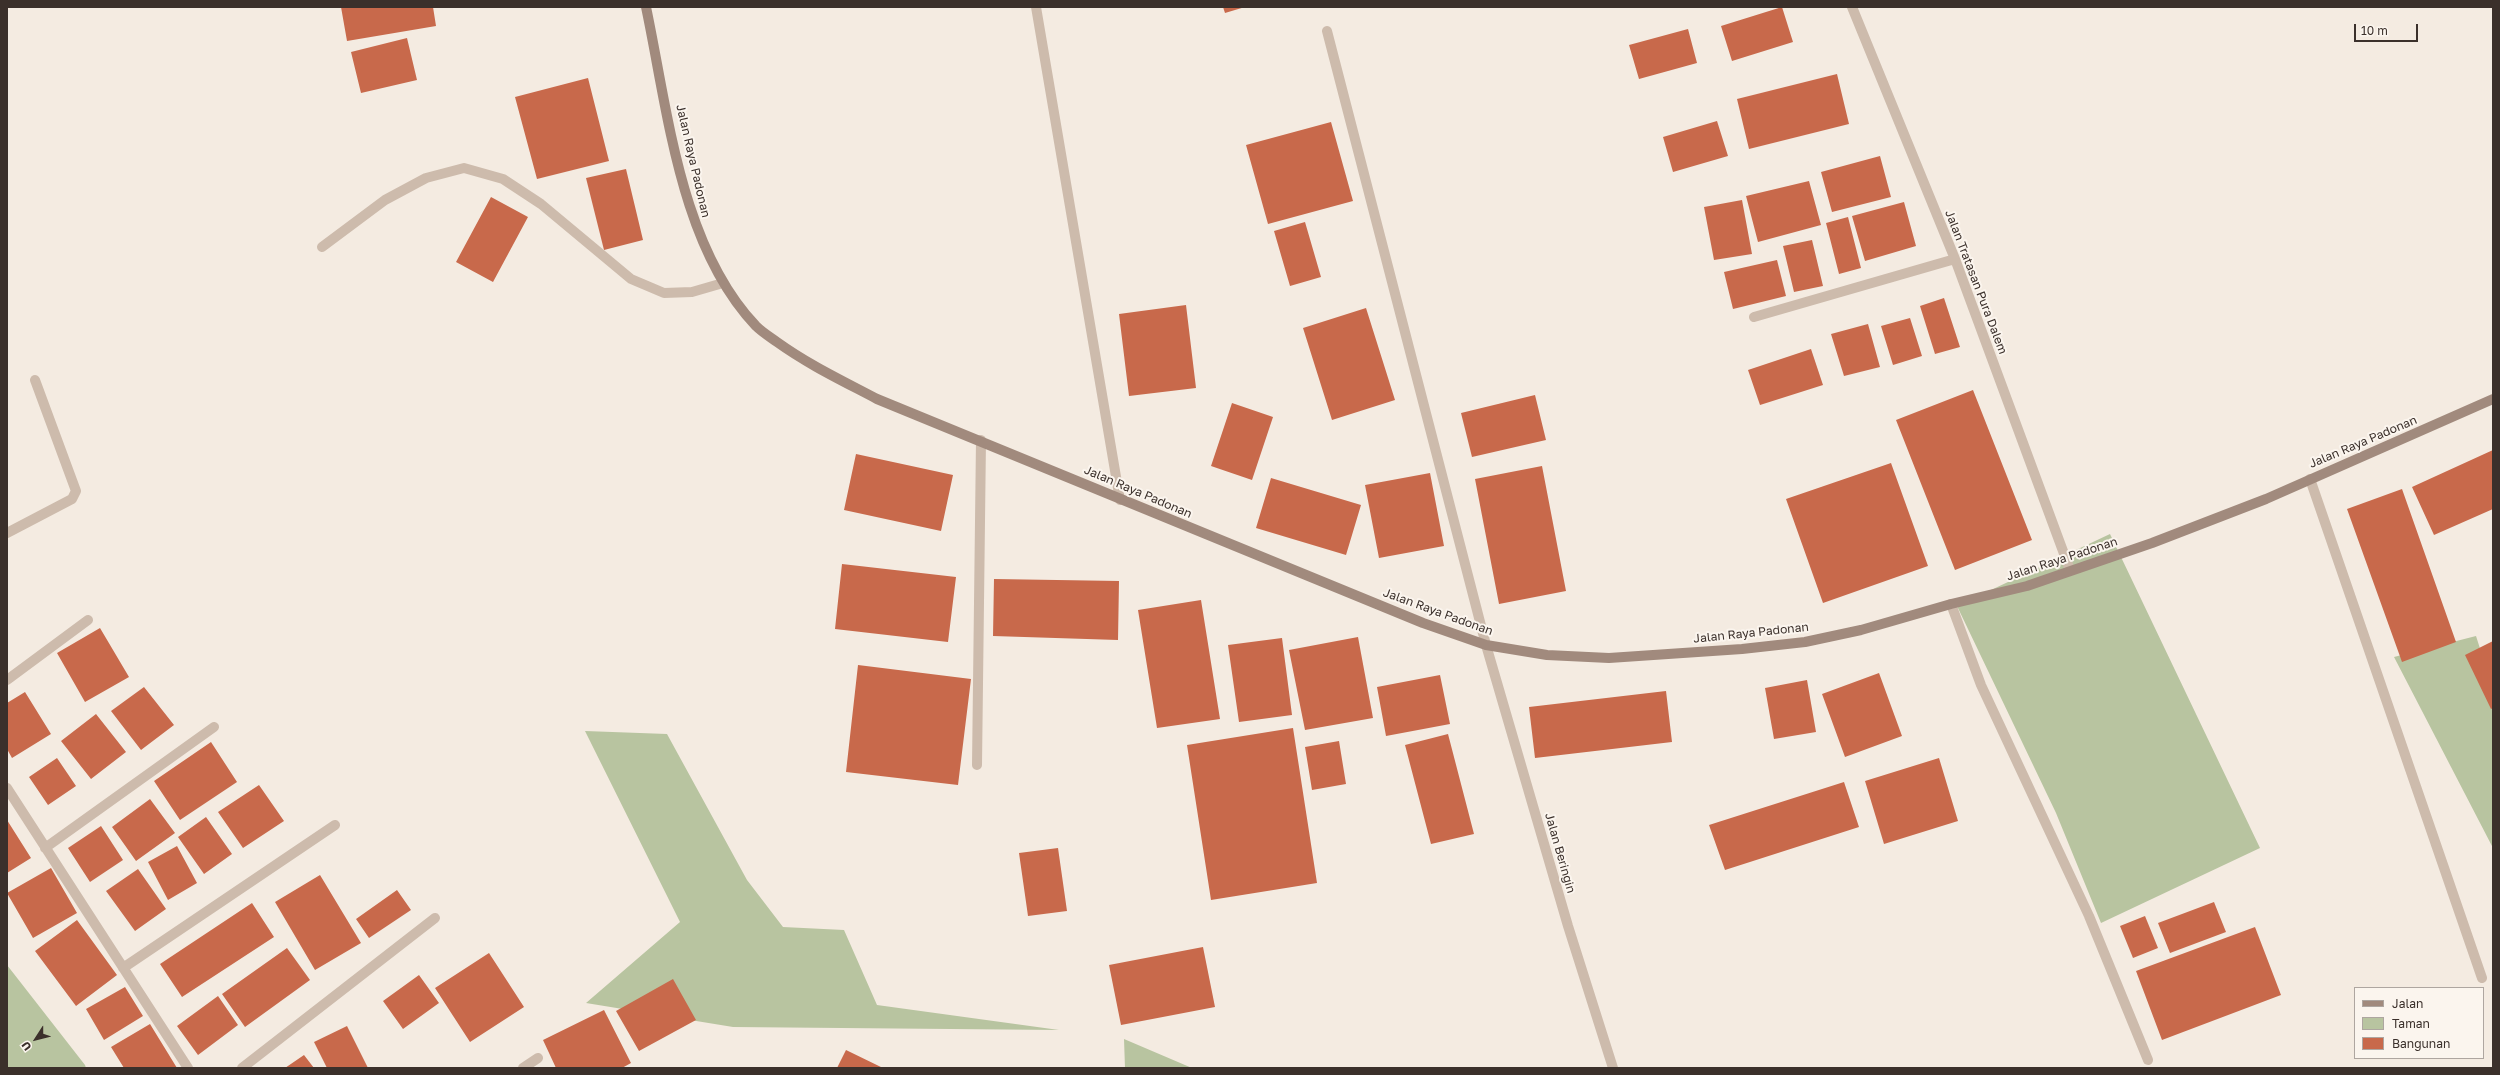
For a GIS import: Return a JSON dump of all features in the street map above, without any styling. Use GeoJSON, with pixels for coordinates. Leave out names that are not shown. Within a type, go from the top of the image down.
{"type":"FeatureCollection","features":[{"type":"Feature","properties":{"kind":"main road","name":"Jalan Raya Padonan"},"geometry":{"type":"LineString","coordinates":[[646,7],[681,177],[697,232],[723,283],[756,327],[805,363],[877,399],[981,440],[1120,500],[1423,623],[1486,645],[1547,655],[1609,658],[1742,649],[1805,642],[1861,630],[1951,604],[2027,586],[2152,543],[2310,479],[2493,399]]}},
{"type":"Feature","properties":{"kind":"street"},"geometry":{"type":"LineString","coordinates":[[1036,7],[1120,500]]}},
{"type":"Feature","properties":{"kind":"street","name":"Jalan Tratasan Pura Dalem"},"geometry":{"type":"LineString","coordinates":[[1852,7],[1955,260],[2070,570]]}},
{"type":"Feature","properties":{"kind":"street","name":"Jalan Beringin"},"geometry":{"type":"LineString","coordinates":[[1327,31],[1486,645],[1568,926],[1613,1068]]}},
{"type":"Feature","properties":{"kind":"street"},"geometry":{"type":"LineString","coordinates":[[322,247],[385,200],[426,178],[464,168],[503,179],[541,204],[631,279],[664,293],[692,292],[723,283]]}},
{"type":"Feature","properties":{"kind":"street"},"geometry":{"type":"LineString","coordinates":[[1754,317],[1955,260]]}},
{"type":"Feature","properties":{"kind":"street"},"geometry":{"type":"LineString","coordinates":[[7,533],[72,498],[76,492],[36,380]]}},
{"type":"Feature","properties":{"kind":"street"},"geometry":{"type":"LineString","coordinates":[[977,765],[981,440]]}},
{"type":"Feature","properties":{"kind":"street"},"geometry":{"type":"LineString","coordinates":[[2310,479],[2482,978]]}},
{"type":"Feature","properties":{"kind":"street"},"geometry":{"type":"LineString","coordinates":[[1951,604],[1981,685],[2088,916],[2148,1060]]}},
{"type":"Feature","properties":{"kind":"street"},"geometry":{"type":"LineString","coordinates":[[7,680],[88,620]]}},
{"type":"Feature","properties":{"kind":"street"},"geometry":{"type":"LineString","coordinates":[[45,848],[214,727]]}},
{"type":"Feature","properties":{"kind":"street"},"geometry":{"type":"LineString","coordinates":[[7,788],[188,1068]]}},
{"type":"Feature","properties":{"kind":"street"},"geometry":{"type":"LineString","coordinates":[[123,968],[335,824]]}},
{"type":"Feature","properties":{"kind":"street"},"geometry":{"type":"LineString","coordinates":[[242,1068],[435,918]]}},
{"type":"Feature","properties":{"kind":"street"},"geometry":{"type":"LineString","coordinates":[[523,1068],[538,1058]]}},
{"type":"Feature","properties":{"kind":"green space"},"geometry":{"type":"Polygon","coordinates":[[[2110,534],[2260,848],[2101,923],[2056,813],[1957,606],[2110,534]]]}},
{"type":"Feature","properties":{"kind":"green space"},"geometry":{"type":"Polygon","coordinates":[[[2476,636],[2493,689],[2493,848],[2394,657],[2476,636]]]}},
{"type":"Feature","properties":{"kind":"green space"},"geometry":{"type":"Polygon","coordinates":[[[585,731],[667,734],[747,880],[783,927],[844,930],[877,1005],[1059,1030],[733,1027],[586,1003],[680,922],[585,731]]]}},
{"type":"Feature","properties":{"kind":"green space"},"geometry":{"type":"Polygon","coordinates":[[[7,965],[85,1065],[86,1068],[7,1068],[7,965]]]}},
{"type":"Feature","properties":{"kind":"green space"},"geometry":{"type":"Polygon","coordinates":[[[1124,1039],[1192,1068],[1125,1068],[1124,1039]]]}},
{"type":"Feature","properties":{"kind":"building"},"geometry":{"type":"Polygon","coordinates":[[[341,7],[433,7],[436,26],[347,41],[341,7]]]}},
{"type":"Feature","properties":{"kind":"building"},"geometry":{"type":"Polygon","coordinates":[[[1223,7],[1245,7],[1225,13],[1223,7]]]}},
{"type":"Feature","properties":{"kind":"building"},"geometry":{"type":"Polygon","coordinates":[[[1782,7],[1793,42],[1732,61],[1721,26],[1782,7]]]}},
{"type":"Feature","properties":{"kind":"building"},"geometry":{"type":"Polygon","coordinates":[[[1688,29],[1697,63],[1639,79],[1629,45],[1688,29]]]}},
{"type":"Feature","properties":{"kind":"building"},"geometry":{"type":"Polygon","coordinates":[[[407,38],[417,80],[361,93],[351,52],[407,38]]]}},
{"type":"Feature","properties":{"kind":"building"},"geometry":{"type":"Polygon","coordinates":[[[1837,74],[1849,124],[1749,149],[1737,99],[1837,74]]]}},
{"type":"Feature","properties":{"kind":"building"},"geometry":{"type":"Polygon","coordinates":[[[588,78],[609,161],[537,179],[515,97],[588,78]]]}},
{"type":"Feature","properties":{"kind":"building"},"geometry":{"type":"Polygon","coordinates":[[[1717,121],[1728,156],[1673,172],[1663,137],[1717,121]]]}},
{"type":"Feature","properties":{"kind":"building"},"geometry":{"type":"Polygon","coordinates":[[[1331,122],[1353,201],[1268,224],[1246,145],[1331,122]]]}},
{"type":"Feature","properties":{"kind":"building"},"geometry":{"type":"Polygon","coordinates":[[[1880,156],[1891,197],[1832,212],[1821,172],[1880,156]]]}},
{"type":"Feature","properties":{"kind":"building"},"geometry":{"type":"Polygon","coordinates":[[[626,169],[643,240],[604,250],[586,178],[626,169]]]}},
{"type":"Feature","properties":{"kind":"building"},"geometry":{"type":"Polygon","coordinates":[[[1809,181],[1821,225],[1758,242],[1746,196],[1809,181]]]}},
{"type":"Feature","properties":{"kind":"building"},"geometry":{"type":"Polygon","coordinates":[[[491,197],[528,217],[493,282],[456,262],[491,197]]]}},
{"type":"Feature","properties":{"kind":"building"},"geometry":{"type":"Polygon","coordinates":[[[1742,200],[1752,254],[1714,260],[1704,207],[1742,200]]]}},
{"type":"Feature","properties":{"kind":"building"},"geometry":{"type":"Polygon","coordinates":[[[1904,202],[1916,246],[1865,261],[1852,216],[1904,202]]]}},
{"type":"Feature","properties":{"kind":"building"},"geometry":{"type":"Polygon","coordinates":[[[1848,217],[1861,268],[1839,274],[1826,223],[1848,217]]]}},
{"type":"Feature","properties":{"kind":"building"},"geometry":{"type":"Polygon","coordinates":[[[1305,222],[1321,277],[1290,286],[1274,231],[1305,222]]]}},
{"type":"Feature","properties":{"kind":"building"},"geometry":{"type":"Polygon","coordinates":[[[1812,240],[1823,286],[1794,292],[1783,246],[1812,240]]]}},
{"type":"Feature","properties":{"kind":"building"},"geometry":{"type":"Polygon","coordinates":[[[1777,260],[1786,296],[1733,309],[1724,272],[1777,260]]]}},
{"type":"Feature","properties":{"kind":"building"},"geometry":{"type":"Polygon","coordinates":[[[1944,298],[1960,347],[1935,354],[1920,306],[1944,298]]]}},
{"type":"Feature","properties":{"kind":"building"},"geometry":{"type":"Polygon","coordinates":[[[1186,305],[1196,388],[1129,396],[1119,314],[1186,305]]]}},
{"type":"Feature","properties":{"kind":"building"},"geometry":{"type":"Polygon","coordinates":[[[1366,308],[1395,400],[1332,420],[1303,328],[1366,308]]]}},
{"type":"Feature","properties":{"kind":"building"},"geometry":{"type":"Polygon","coordinates":[[[1910,318],[1922,356],[1893,365],[1881,326],[1910,318]]]}},
{"type":"Feature","properties":{"kind":"building"},"geometry":{"type":"Polygon","coordinates":[[[1868,324],[1880,367],[1844,376],[1831,334],[1868,324]]]}},
{"type":"Feature","properties":{"kind":"building"},"geometry":{"type":"Polygon","coordinates":[[[1811,349],[1823,385],[1760,405],[1748,370],[1811,349]]]}},
{"type":"Feature","properties":{"kind":"building"},"geometry":{"type":"Polygon","coordinates":[[[1973,390],[2032,540],[1955,570],[1896,420],[1973,390]]]}},
{"type":"Feature","properties":{"kind":"building"},"geometry":{"type":"Polygon","coordinates":[[[1535,395],[1546,440],[1472,457],[1461,413],[1535,395]]]}},
{"type":"Feature","properties":{"kind":"building"},"geometry":{"type":"Polygon","coordinates":[[[1232,403],[1273,417],[1252,480],[1211,466],[1232,403]]]}},
{"type":"Feature","properties":{"kind":"building"},"geometry":{"type":"Polygon","coordinates":[[[2493,450],[2493,509],[2434,535],[2412,487],[2493,450]]]}},
{"type":"Feature","properties":{"kind":"building"},"geometry":{"type":"Polygon","coordinates":[[[856,454],[953,475],[941,531],[844,510],[856,454]]]}},
{"type":"Feature","properties":{"kind":"building"},"geometry":{"type":"Polygon","coordinates":[[[1891,463],[1928,566],[1823,603],[1786,499],[1891,463]]]}},
{"type":"Feature","properties":{"kind":"building"},"geometry":{"type":"Polygon","coordinates":[[[1542,466],[1566,591],[1499,604],[1475,479],[1542,466]]]}},
{"type":"Feature","properties":{"kind":"building"},"geometry":{"type":"Polygon","coordinates":[[[1430,473],[1444,546],[1379,558],[1365,485],[1430,473]]]}},
{"type":"Feature","properties":{"kind":"building"},"geometry":{"type":"Polygon","coordinates":[[[1271,478],[1361,505],[1346,555],[1256,528],[1271,478]]]}},
{"type":"Feature","properties":{"kind":"building"},"geometry":{"type":"Polygon","coordinates":[[[2402,489],[2456,642],[2402,662],[2347,509],[2402,489]]]}},
{"type":"Feature","properties":{"kind":"building"},"geometry":{"type":"Polygon","coordinates":[[[842,564],[956,577],[948,642],[835,629],[842,564]]]}},
{"type":"Feature","properties":{"kind":"building"},"geometry":{"type":"Polygon","coordinates":[[[994,579],[1119,581],[1118,640],[993,636],[994,579]]]}},
{"type":"Feature","properties":{"kind":"building"},"geometry":{"type":"Polygon","coordinates":[[[1201,600],[1220,719],[1157,728],[1138,610],[1201,600]]]}},
{"type":"Feature","properties":{"kind":"building"},"geometry":{"type":"Polygon","coordinates":[[[100,628],[129,677],[85,702],[57,653],[100,628]]]}},
{"type":"Feature","properties":{"kind":"building"},"geometry":{"type":"Polygon","coordinates":[[[1358,637],[1373,718],[1305,730],[1289,650],[1358,637]]]}},
{"type":"Feature","properties":{"kind":"building"},"geometry":{"type":"Polygon","coordinates":[[[1282,638],[1292,715],[1239,722],[1228,645],[1282,638]]]}},
{"type":"Feature","properties":{"kind":"building"},"geometry":{"type":"Polygon","coordinates":[[[2493,641],[2493,708],[2491,709],[2465,655],[2493,641]]]}},
{"type":"Feature","properties":{"kind":"building"},"geometry":{"type":"Polygon","coordinates":[[[858,665],[971,679],[958,785],[846,772],[858,665]]]}},
{"type":"Feature","properties":{"kind":"building"},"geometry":{"type":"Polygon","coordinates":[[[1879,673],[1902,736],[1845,757],[1822,694],[1879,673]]]}},
{"type":"Feature","properties":{"kind":"building"},"geometry":{"type":"Polygon","coordinates":[[[1440,675],[1450,724],[1386,736],[1377,687],[1440,675]]]}},
{"type":"Feature","properties":{"kind":"building"},"geometry":{"type":"Polygon","coordinates":[[[1807,680],[1816,732],[1774,739],[1765,688],[1807,680]]]}},
{"type":"Feature","properties":{"kind":"building"},"geometry":{"type":"Polygon","coordinates":[[[144,687],[174,725],[141,750],[111,711],[144,687]]]}},
{"type":"Feature","properties":{"kind":"building"},"geometry":{"type":"Polygon","coordinates":[[[1666,691],[1672,742],[1535,758],[1529,707],[1666,691]]]}},
{"type":"Feature","properties":{"kind":"building"},"geometry":{"type":"Polygon","coordinates":[[[25,692],[51,734],[12,758],[7,749],[7,703],[25,692]]]}},
{"type":"Feature","properties":{"kind":"building"},"geometry":{"type":"Polygon","coordinates":[[[96,714],[126,752],[91,779],[61,741],[96,714]]]}},
{"type":"Feature","properties":{"kind":"building"},"geometry":{"type":"Polygon","coordinates":[[[1293,728],[1317,883],[1211,900],[1187,745],[1293,728]]]}},
{"type":"Feature","properties":{"kind":"building"},"geometry":{"type":"Polygon","coordinates":[[[1448,734],[1474,834],[1431,844],[1405,745],[1448,734]]]}},
{"type":"Feature","properties":{"kind":"building"},"geometry":{"type":"Polygon","coordinates":[[[1339,741],[1346,784],[1312,790],[1305,747],[1339,741]]]}},
{"type":"Feature","properties":{"kind":"building"},"geometry":{"type":"Polygon","coordinates":[[[211,742],[237,782],[180,820],[154,781],[211,742]]]}},
{"type":"Feature","properties":{"kind":"building"},"geometry":{"type":"Polygon","coordinates":[[[57,758],[76,786],[48,805],[29,777],[57,758]]]}},
{"type":"Feature","properties":{"kind":"building"},"geometry":{"type":"Polygon","coordinates":[[[1939,758],[1958,821],[1884,844],[1865,781],[1939,758]]]}},
{"type":"Feature","properties":{"kind":"building"},"geometry":{"type":"Polygon","coordinates":[[[1844,782],[1859,827],[1725,870],[1709,825],[1844,782]]]}},
{"type":"Feature","properties":{"kind":"building"},"geometry":{"type":"Polygon","coordinates":[[[259,785],[284,821],[243,848],[218,812],[259,785]]]}},
{"type":"Feature","properties":{"kind":"building"},"geometry":{"type":"Polygon","coordinates":[[[150,799],[175,833],[136,861],[112,827],[150,799]]]}},
{"type":"Feature","properties":{"kind":"building"},"geometry":{"type":"Polygon","coordinates":[[[206,817],[232,854],[204,874],[178,837],[206,817]]]}},
{"type":"Feature","properties":{"kind":"building"},"geometry":{"type":"Polygon","coordinates":[[[7,820],[31,858],[7,873],[7,820]]]}},
{"type":"Feature","properties":{"kind":"building"},"geometry":{"type":"Polygon","coordinates":[[[101,826],[123,860],[90,882],[68,848],[101,826]]]}},
{"type":"Feature","properties":{"kind":"building"},"geometry":{"type":"Polygon","coordinates":[[[177,846],[197,883],[168,900],[148,862],[177,846]]]}},
{"type":"Feature","properties":{"kind":"building"},"geometry":{"type":"Polygon","coordinates":[[[1058,848],[1067,911],[1028,916],[1019,853],[1058,848]]]}},
{"type":"Feature","properties":{"kind":"building"},"geometry":{"type":"Polygon","coordinates":[[[51,868],[77,913],[33,938],[7,893],[51,868]]]}},
{"type":"Feature","properties":{"kind":"building"},"geometry":{"type":"Polygon","coordinates":[[[138,869],[166,909],[135,931],[106,891],[138,869]]]}},
{"type":"Feature","properties":{"kind":"building"},"geometry":{"type":"Polygon","coordinates":[[[320,875],[361,943],[315,970],[275,902],[320,875]]]}},
{"type":"Feature","properties":{"kind":"building"},"geometry":{"type":"Polygon","coordinates":[[[397,890],[411,910],[369,938],[356,919],[397,890]]]}},
{"type":"Feature","properties":{"kind":"building"},"geometry":{"type":"Polygon","coordinates":[[[2214,902],[2226,932],[2170,953],[2158,923],[2214,902]]]}},
{"type":"Feature","properties":{"kind":"building"},"geometry":{"type":"Polygon","coordinates":[[[252,903],[274,937],[182,997],[160,964],[252,903]]]}},
{"type":"Feature","properties":{"kind":"building"},"geometry":{"type":"Polygon","coordinates":[[[2145,916],[2158,948],[2133,958],[2120,926],[2145,916]]]}},
{"type":"Feature","properties":{"kind":"building"},"geometry":{"type":"Polygon","coordinates":[[[77,920],[117,975],[76,1006],[35,951],[77,920]]]}},
{"type":"Feature","properties":{"kind":"building"},"geometry":{"type":"Polygon","coordinates":[[[2255,927],[2281,995],[2162,1040],[2136,971],[2255,927]]]}},
{"type":"Feature","properties":{"kind":"building"},"geometry":{"type":"Polygon","coordinates":[[[1203,947],[1215,1007],[1121,1025],[1109,965],[1203,947]]]}},
{"type":"Feature","properties":{"kind":"building"},"geometry":{"type":"Polygon","coordinates":[[[287,948],[310,980],[245,1027],[222,994],[287,948]]]}},
{"type":"Feature","properties":{"kind":"building"},"geometry":{"type":"Polygon","coordinates":[[[489,953],[524,1007],[470,1042],[435,988],[489,953]]]}},
{"type":"Feature","properties":{"kind":"building"},"geometry":{"type":"Polygon","coordinates":[[[419,975],[439,1003],[403,1029],[383,1001],[419,975]]]}},
{"type":"Feature","properties":{"kind":"building"},"geometry":{"type":"Polygon","coordinates":[[[673,979],[696,1020],[639,1051],[616,1011],[673,979]]]}},
{"type":"Feature","properties":{"kind":"building"},"geometry":{"type":"Polygon","coordinates":[[[125,987],[143,1016],[104,1040],[86,1009],[125,987]]]}},
{"type":"Feature","properties":{"kind":"building"},"geometry":{"type":"Polygon","coordinates":[[[218,996],[238,1025],[198,1055],[177,1026],[218,996]]]}},
{"type":"Feature","properties":{"kind":"building"},"geometry":{"type":"Polygon","coordinates":[[[604,1010],[631,1063],[622,1068],[556,1068],[543,1040],[604,1010]]]}},
{"type":"Feature","properties":{"kind":"building"},"geometry":{"type":"Polygon","coordinates":[[[150,1024],[177,1068],[124,1068],[111,1047],[150,1024]]]}},
{"type":"Feature","properties":{"kind":"building"},"geometry":{"type":"Polygon","coordinates":[[[347,1026],[368,1068],[327,1068],[314,1042],[347,1026]]]}},
{"type":"Feature","properties":{"kind":"building"},"geometry":{"type":"Polygon","coordinates":[[[846,1050],[883,1068],[837,1068],[846,1050]]]}},
{"type":"Feature","properties":{"kind":"building"},"geometry":{"type":"Polygon","coordinates":[[[304,1055],[314,1068],[285,1068],[304,1055]]]}}]}
